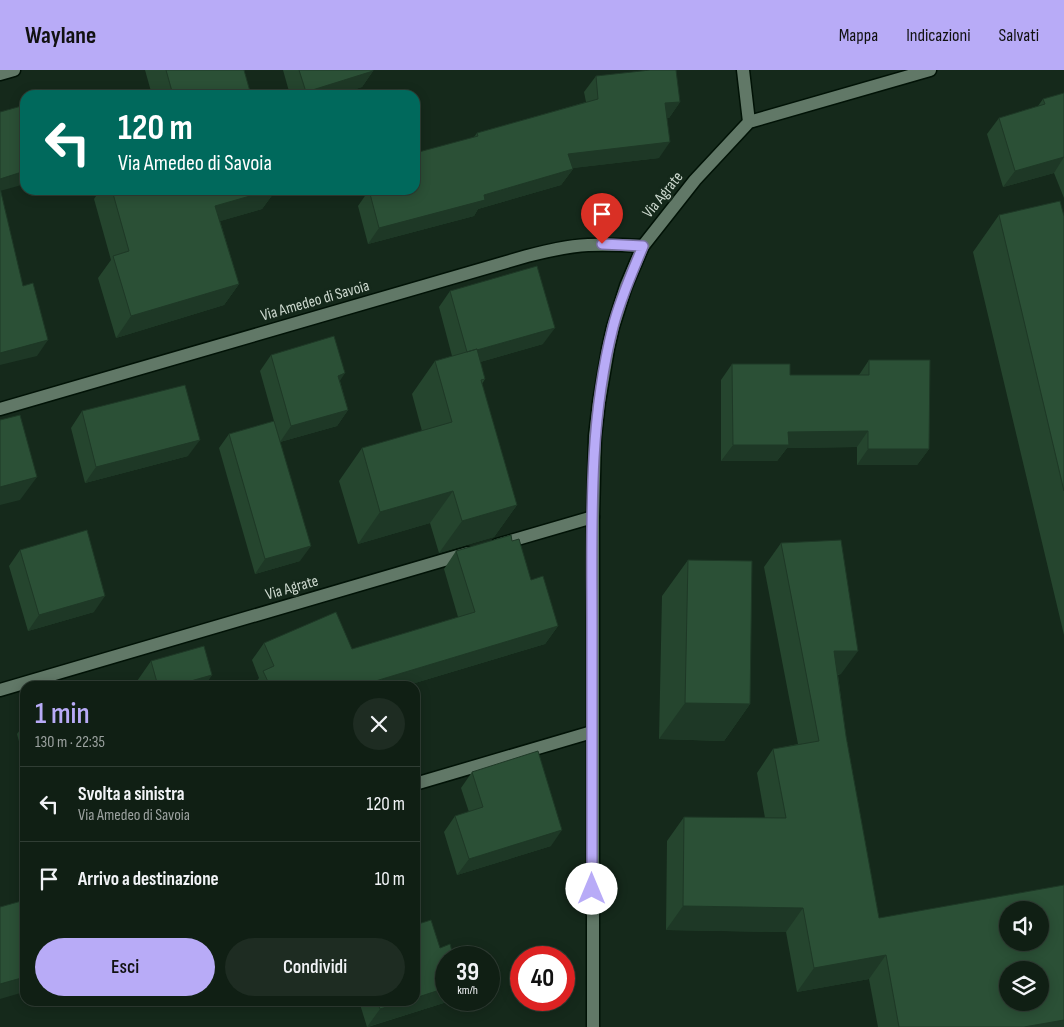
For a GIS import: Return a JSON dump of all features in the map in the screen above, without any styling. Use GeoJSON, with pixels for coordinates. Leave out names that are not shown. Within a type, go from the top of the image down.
{"type":"FeatureCollection","features":[{"type":"Feature","properties":{"kind":"street"},"geometry":{"type":"LineString","coordinates":[[0,74],[14,70]]}},
{"type":"Feature","properties":{"kind":"street"},"geometry":{"type":"LineString","coordinates":[[744,70],[748,122],[930,70]]}},
{"type":"Feature","properties":{"kind":"street","name":"Via Agrate"},"geometry":{"type":"LineString","coordinates":[[593,1027],[593,517],[595,436],[608,349],[626,286],[643,246],[695,180],[748,122]]}},
{"type":"Feature","properties":{"kind":"street","name":"Via Amedeo di Savoia"},"geometry":{"type":"LineString","coordinates":[[0,409],[527,256],[588,245],[643,246]]}},
{"type":"Feature","properties":{"kind":"street","name":"Via Agrate"},"geometry":{"type":"LineString","coordinates":[[31,681],[593,517]]}},
{"type":"Feature","properties":{"kind":"street","name":"Via Agrate"},"geometry":{"type":"LineString","coordinates":[[0,690],[20,684]]}},
{"type":"Feature","properties":{"kind":"street"},"geometry":{"type":"LineString","coordinates":[[420,783],[592,732]]}},
{"type":"Feature","properties":{"kind":"building"},"geometry":{"type":"Polygon","coordinates":[[[166,70],[244,70],[250,90],[172,90],[166,70]]]}},
{"type":"Feature","properties":{"kind":"building"},"geometry":{"type":"Polygon","coordinates":[[[299,70],[373,70],[312,90],[305,90],[299,70]]]}},
{"type":"Feature","properties":{"kind":"building"},"geometry":{"type":"Polygon","coordinates":[[[650,70],[676,70],[680,102],[665,103],[670,142],[568,154],[573,169],[484,195],[485,200],[379,228],[370,195],[420,195],[420,152],[478,136],[477,133],[598,99],[596,76],[650,70]]]}},
{"type":"Feature","properties":{"kind":"building"},"geometry":{"type":"Polygon","coordinates":[[[1064,93],[1064,157],[1015,171],[999,118],[1045,104],[1043,99],[1064,93]]]}},
{"type":"Feature","properties":{"kind":"building"},"geometry":{"type":"Polygon","coordinates":[[[20,106],[20,173],[0,179],[0,112],[20,106]]]}},
{"type":"Feature","properties":{"kind":"building"},"geometry":{"type":"Polygon","coordinates":[[[0,188],[23,286],[33,283],[48,340],[0,353],[0,188]]]}},
{"type":"Feature","properties":{"kind":"building"},"geometry":{"type":"Polygon","coordinates":[[[113,195],[254,195],[215,206],[239,284],[131,316],[113,256],[129,251],[113,195]]]}},
{"type":"Feature","properties":{"kind":"building"},"geometry":{"type":"Polygon","coordinates":[[[1060,201],[1064,216],[1064,491],[999,215],[1060,201]]]}},
{"type":"Feature","properties":{"kind":"building"},"geometry":{"type":"Polygon","coordinates":[[[537,266],[555,328],[467,352],[450,291],[537,266]]]}},
{"type":"Feature","properties":{"kind":"building"},"geometry":{"type":"Polygon","coordinates":[[[334,336],[345,373],[338,376],[348,410],[291,426],[271,355],[334,336]]]}},
{"type":"Feature","properties":{"kind":"building"},"geometry":{"type":"Polygon","coordinates":[[[477,349],[485,379],[481,380],[517,505],[462,521],[453,491],[380,512],[362,448],[452,422],[435,361],[477,349]]]}},
{"type":"Feature","properties":{"kind":"building"},"geometry":{"type":"Polygon","coordinates":[[[869,360],[930,360],[929,449],[868,449],[868,431],[788,432],[789,445],[733,445],[732,364],[790,364],[790,375],[869,375],[869,360]]]}},
{"type":"Feature","properties":{"kind":"building"},"geometry":{"type":"Polygon","coordinates":[[[185,385],[200,440],[96,467],[82,411],[185,385]]]}},
{"type":"Feature","properties":{"kind":"building"},"geometry":{"type":"Polygon","coordinates":[[[20,415],[37,477],[0,487],[0,420],[20,415]]]}},
{"type":"Feature","properties":{"kind":"building"},"geometry":{"type":"Polygon","coordinates":[[[274,421],[311,546],[265,559],[229,434],[274,421]]]}},
{"type":"Feature","properties":{"kind":"building"},"geometry":{"type":"Polygon","coordinates":[[[87,530],[105,596],[39,615],[20,550],[87,530]]]}},
{"type":"Feature","properties":{"kind":"building"},"geometry":{"type":"Polygon","coordinates":[[[511,535],[512,541],[519,539],[531,580],[543,576],[558,626],[376,681],[268,681],[263,671],[274,666],[264,643],[336,612],[352,649],[475,612],[456,551],[511,535]]]}},
{"type":"Feature","properties":{"kind":"building"},"geometry":{"type":"Polygon","coordinates":[[[841,540],[858,651],[834,651],[846,736],[879,918],[1064,885],[1064,1020],[1024,1027],[899,1027],[886,955],[814,968],[803,908],[683,906],[684,817],[786,818],[773,749],[819,741],[781,543],[841,540]]]}},
{"type":"Feature","properties":{"kind":"building"},"geometry":{"type":"Polygon","coordinates":[[[688,560],[752,561],[750,704],[685,703],[688,560]]]}},
{"type":"Feature","properties":{"kind":"building"},"geometry":{"type":"Polygon","coordinates":[[[204,646],[212,675],[191,681],[157,681],[151,661],[204,646]]]}},
{"type":"Feature","properties":{"kind":"building"},"geometry":{"type":"Polygon","coordinates":[[[538,751],[562,830],[469,859],[455,816],[483,807],[472,772],[538,751]]]}},
{"type":"Feature","properties":{"kind":"building"},"geometry":{"type":"Polygon","coordinates":[[[20,901],[20,978],[0,984],[0,907],[20,901]]]}},
{"type":"Feature","properties":{"kind":"building"},"geometry":{"type":"Polygon","coordinates":[[[431,920],[439,946],[435,946],[435,992],[420,996],[420,923],[431,920]]]}},
{"type":"Feature","properties":{"kind":"building"},"geometry":{"type":"Polygon","coordinates":[[[379,1006],[390,1006],[380,1009],[379,1006]]]}},
{"type":"Feature","properties":{"kind":"route"},"geometry":{"type":"LineString","coordinates":[[592,889],[593,491],[595,436],[599,402],[613,327],[626,286],[643,246],[602,244]]}}]}
